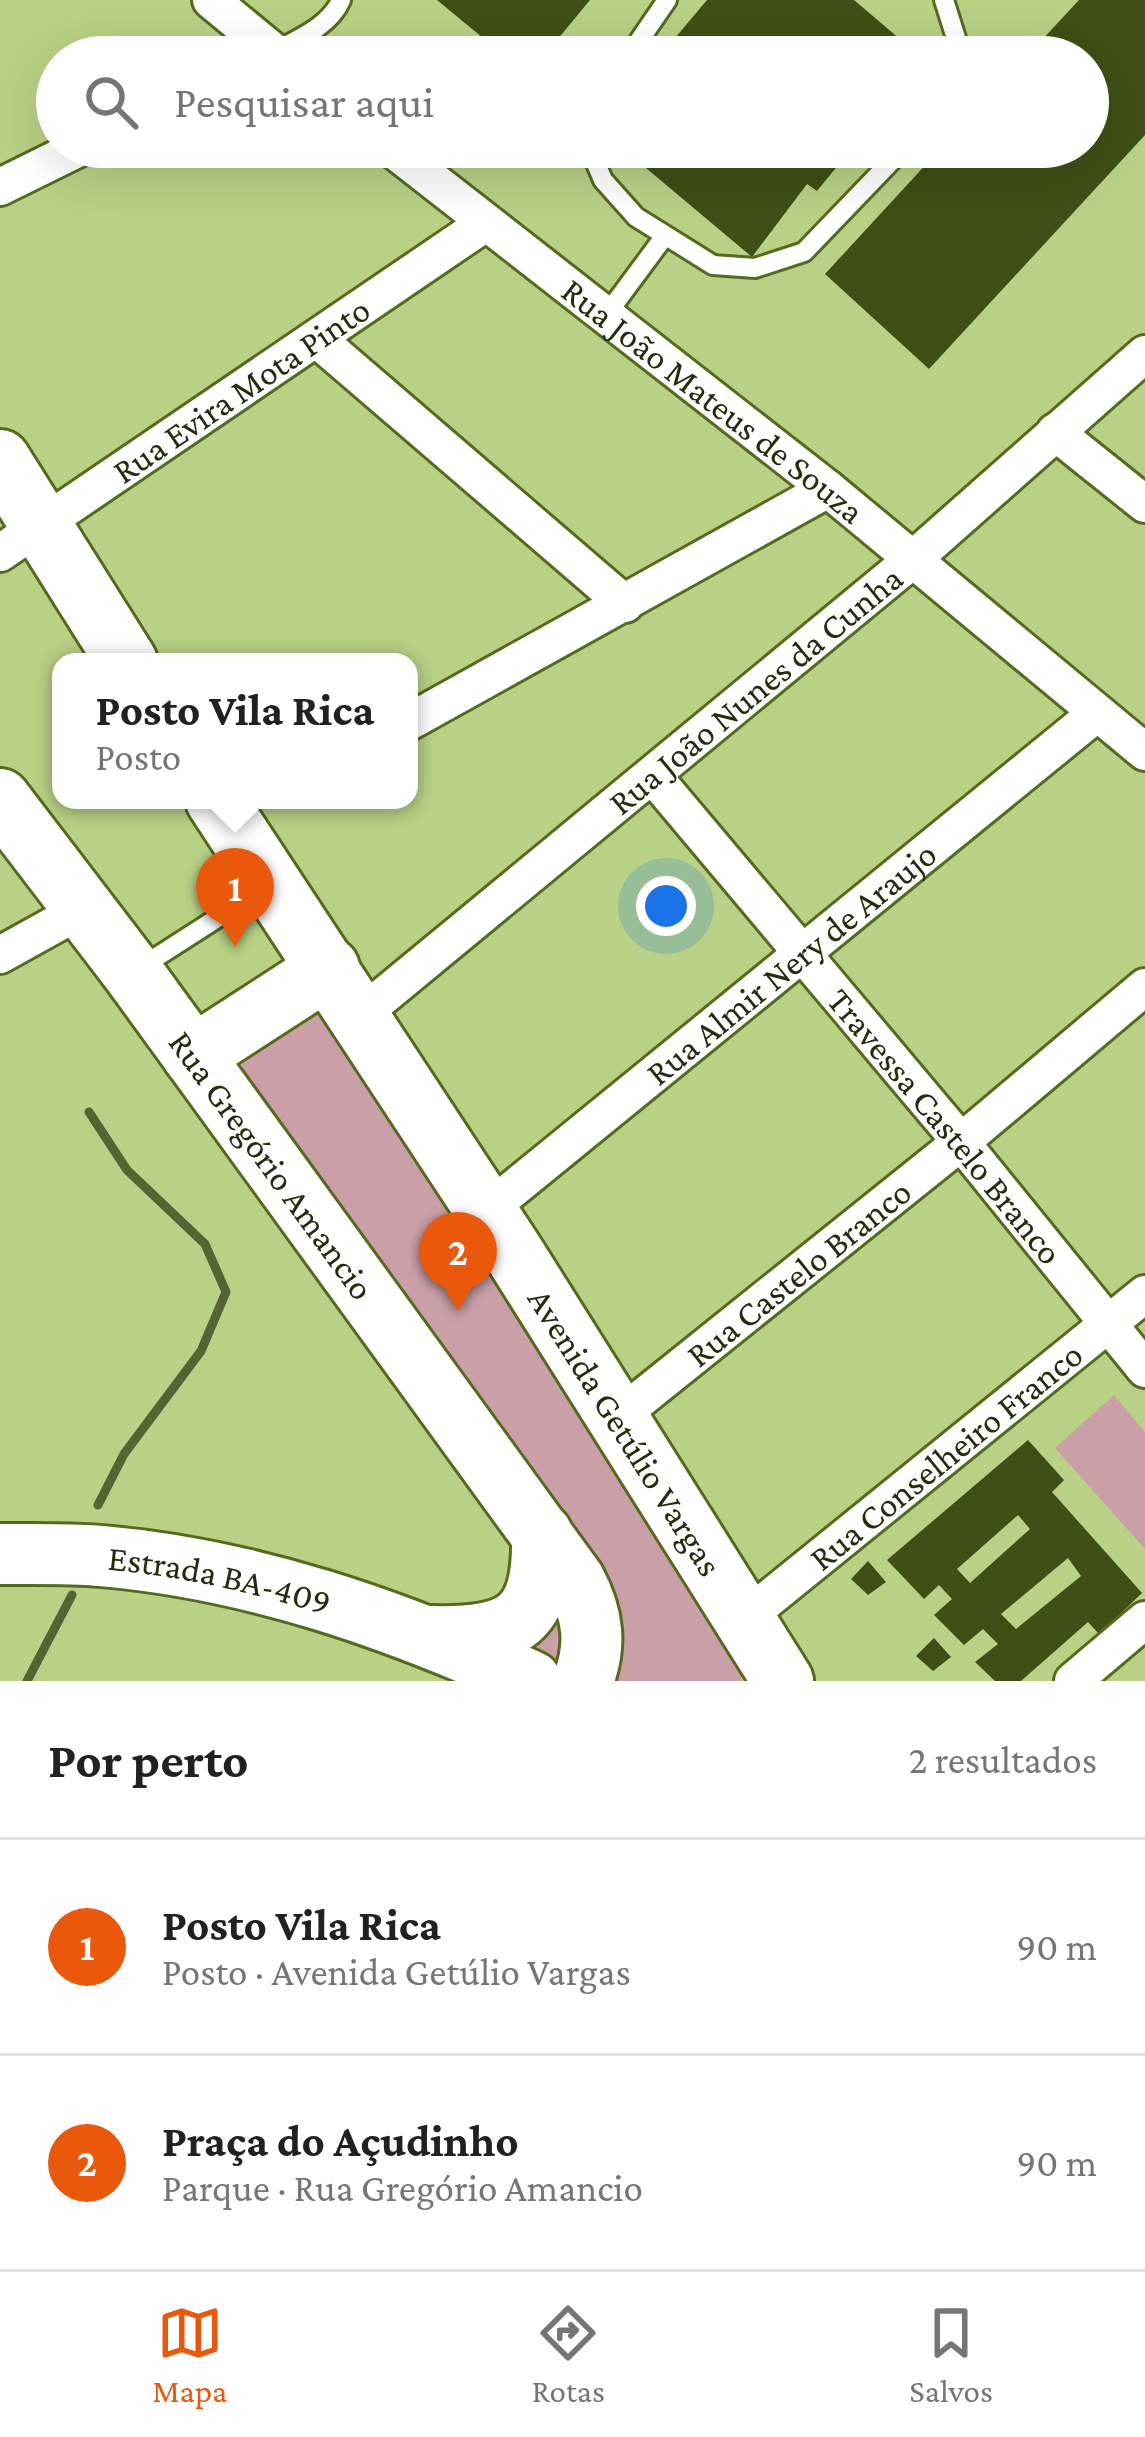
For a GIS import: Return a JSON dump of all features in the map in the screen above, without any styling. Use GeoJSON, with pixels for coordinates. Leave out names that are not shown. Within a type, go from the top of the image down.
{"type":"FeatureCollection","features":[{"type":"Feature","properties":{"kind":"main road"},"geometry":{"type":"LineString","coordinates":[[0,460],[20,539],[119,653]]}},
{"type":"Feature","properties":{"kind":"main road","name":"Rua Gregório Amancio"},"geometry":{"type":"LineString","coordinates":[[0,800],[133,973],[575,1581],[589,1611],[592,1650],[583,1681]]}},
{"type":"Feature","properties":{"kind":"main road","name":"Avenida Getúlio Vargas"},"geometry":{"type":"LineString","coordinates":[[238,809],[274,882],[618,1417],[760,1655]]}},
{"type":"Feature","properties":{"kind":"main road"},"geometry":{"type":"LineString","coordinates":[[193,1056],[343,993]]}},
{"type":"Feature","properties":{"kind":"main road"},"geometry":{"type":"LineString","coordinates":[[431,1636],[479,1635],[521,1617],[541,1583],[542,1534]]}},
{"type":"Feature","properties":{"kind":"main road","name":"Estrada BA-409"},"geometry":{"type":"LineString","coordinates":[[0,1553],[101,1556],[238,1578],[304,1594],[431,1636],[531,1681]]}},
{"type":"Feature","properties":{"kind":"main road"},"geometry":{"type":"LineString","coordinates":[[431,1636],[477,1681]]}},
{"type":"Feature","properties":{"kind":"street"},"geometry":{"type":"LineString","coordinates":[[211,0],[252,36]]}},
{"type":"Feature","properties":{"kind":"street"},"geometry":{"type":"LineString","coordinates":[[0,187],[38,168]]}},
{"type":"Feature","properties":{"kind":"street","name":"Rua João Mateus de Souza"},"geometry":{"type":"LineString","coordinates":[[416,168],[827,489],[1145,752]]}},
{"type":"Feature","properties":{"kind":"street","name":"Rua Evira Mota Pinto"},"geometry":{"type":"LineString","coordinates":[[20,539],[484,224]]}},
{"type":"Feature","properties":{"kind":"street"},"geometry":{"type":"LineString","coordinates":[[317,339],[626,604]]}},
{"type":"Feature","properties":{"kind":"street","name":"Rua João Nunes da Cunha"},"geometry":{"type":"LineString","coordinates":[[343,993],[653,776],[912,560],[1145,354]]}},
{"type":"Feature","properties":{"kind":"street"},"geometry":{"type":"LineString","coordinates":[[1055,433],[1145,504]]}},
{"type":"Feature","properties":{"kind":"street"},"geometry":{"type":"LineString","coordinates":[[418,717],[827,489]]}},
{"type":"Feature","properties":{"kind":"street","name":"Rua Almir Nery de Araujo"},"geometry":{"type":"LineString","coordinates":[[486,1211],[1097,713]]}},
{"type":"Feature","properties":{"kind":"street","name":"Travessa Castelo Branco"},"geometry":{"type":"LineString","coordinates":[[653,776],[962,1142],[1145,1369]]}},
{"type":"Feature","properties":{"kind":"street"},"geometry":{"type":"LineString","coordinates":[[0,955],[81,910]]}},
{"type":"Feature","properties":{"kind":"street","name":"Rua Castelo Branco"},"geometry":{"type":"LineString","coordinates":[[618,1417],[962,1142],[1145,987]]}},
{"type":"Feature","properties":{"kind":"street","name":"Rua Conselheiro Franco"},"geometry":{"type":"LineString","coordinates":[[760,1655],[1145,1294]]}},
{"type":"Feature","properties":{"kind":"street"},"geometry":{"type":"LineString","coordinates":[[1073,1681],[1145,1620]]}},
{"type":"Feature","properties":{"kind":"lane"},"geometry":{"type":"LineString","coordinates":[[302,36],[335,14],[341,0]]}},
{"type":"Feature","properties":{"kind":"lane"},"geometry":{"type":"LineString","coordinates":[[642,36],[667,0]]}},
{"type":"Feature","properties":{"kind":"lane"},"geometry":{"type":"LineString","coordinates":[[944,0],[955,36]]}},
{"type":"Feature","properties":{"kind":"lane"},"geometry":{"type":"LineString","coordinates":[[598,168],[603,181],[636,217],[664,237],[713,265],[755,268],[804,252],[885,168]]}},
{"type":"Feature","properties":{"kind":"lane"},"geometry":{"type":"LineString","coordinates":[[604,318],[664,237]]}},
{"type":"Feature","properties":{"kind":"lane"},"geometry":{"type":"LineString","coordinates":[[133,973],[274,882]]}},
{"type":"Feature","properties":{"kind":"shaded area"},"geometry":{"type":"Polygon","coordinates":[[[311,1004],[350,1025],[744,1654],[741,1681],[598,1681],[608,1619],[266,1133],[242,1069],[244,1043],[311,1004]]]}},
{"type":"Feature","properties":{"kind":"shaded area"},"geometry":{"type":"Polygon","coordinates":[[[1114,1395],[1145,1432],[1145,1549],[1055,1448],[1114,1395]]]}},
{"type":"Feature","properties":{"kind":"shaded area"},"geometry":{"type":"Polygon","coordinates":[[[562,1587],[570,1668],[518,1641],[562,1587]]]}},
{"type":"Feature","properties":{"kind":"building"},"geometry":{"type":"Polygon","coordinates":[[[437,0],[590,0],[560,36],[481,36],[437,0]]]}},
{"type":"Feature","properties":{"kind":"building"},"geometry":{"type":"Polygon","coordinates":[[[707,0],[854,0],[896,36],[677,36],[707,0]]]}},
{"type":"Feature","properties":{"kind":"building"},"geometry":{"type":"Polygon","coordinates":[[[1079,0],[1145,0],[1145,135],[929,369],[825,274],[923,168],[1109,168],[1109,36],[1046,36],[1079,0]]]}},
{"type":"Feature","properties":{"kind":"building"},"geometry":{"type":"Polygon","coordinates":[[[646,168],[836,168],[817,191],[807,184],[752,257],[646,168]]]}},
{"type":"Feature","properties":{"kind":"building"},"geometry":{"type":"Polygon","coordinates":[[[1028,1440],[1064,1480],[1052,1492],[1142,1593],[1099,1634],[1088,1622],[1021,1681],[995,1681],[975,1662],[998,1644],[983,1629],[964,1645],[934,1615],[952,1599],[939,1585],[924,1599],[887,1560],[1028,1440]],[[1018,1515],[957,1569],[970,1583],[1030,1529],[1018,1515]],[[1068,1558],[1001,1614],[1016,1629],[1081,1576],[1068,1558]]]}},
{"type":"Feature","properties":{"kind":"building"},"geometry":{"type":"Polygon","coordinates":[[[868,1561],[886,1582],[868,1595],[851,1579],[868,1561]]]}},
{"type":"Feature","properties":{"kind":"building"},"geometry":{"type":"Polygon","coordinates":[[[934,1638],[951,1657],[933,1671],[916,1656],[934,1638]]]}},
{"type":"Feature","properties":{"kind":"waterway"},"geometry":{"type":"LineString","coordinates":[[89,1112],[127,1170],[205,1244],[226,1292],[201,1351],[124,1454],[98,1505]]}},
{"type":"Feature","properties":{"kind":"waterway"},"geometry":{"type":"LineString","coordinates":[[27,1681],[72,1595]]}},
{"type":"Feature","properties":{"kind":"place","name":"Posto Vila Rica"},"geometry":{"type":"Point","coordinates":[235,947]}},
{"type":"Feature","properties":{"kind":"place","name":"Praça do Açudinho"},"geometry":{"type":"Point","coordinates":[458,1311]}}]}
